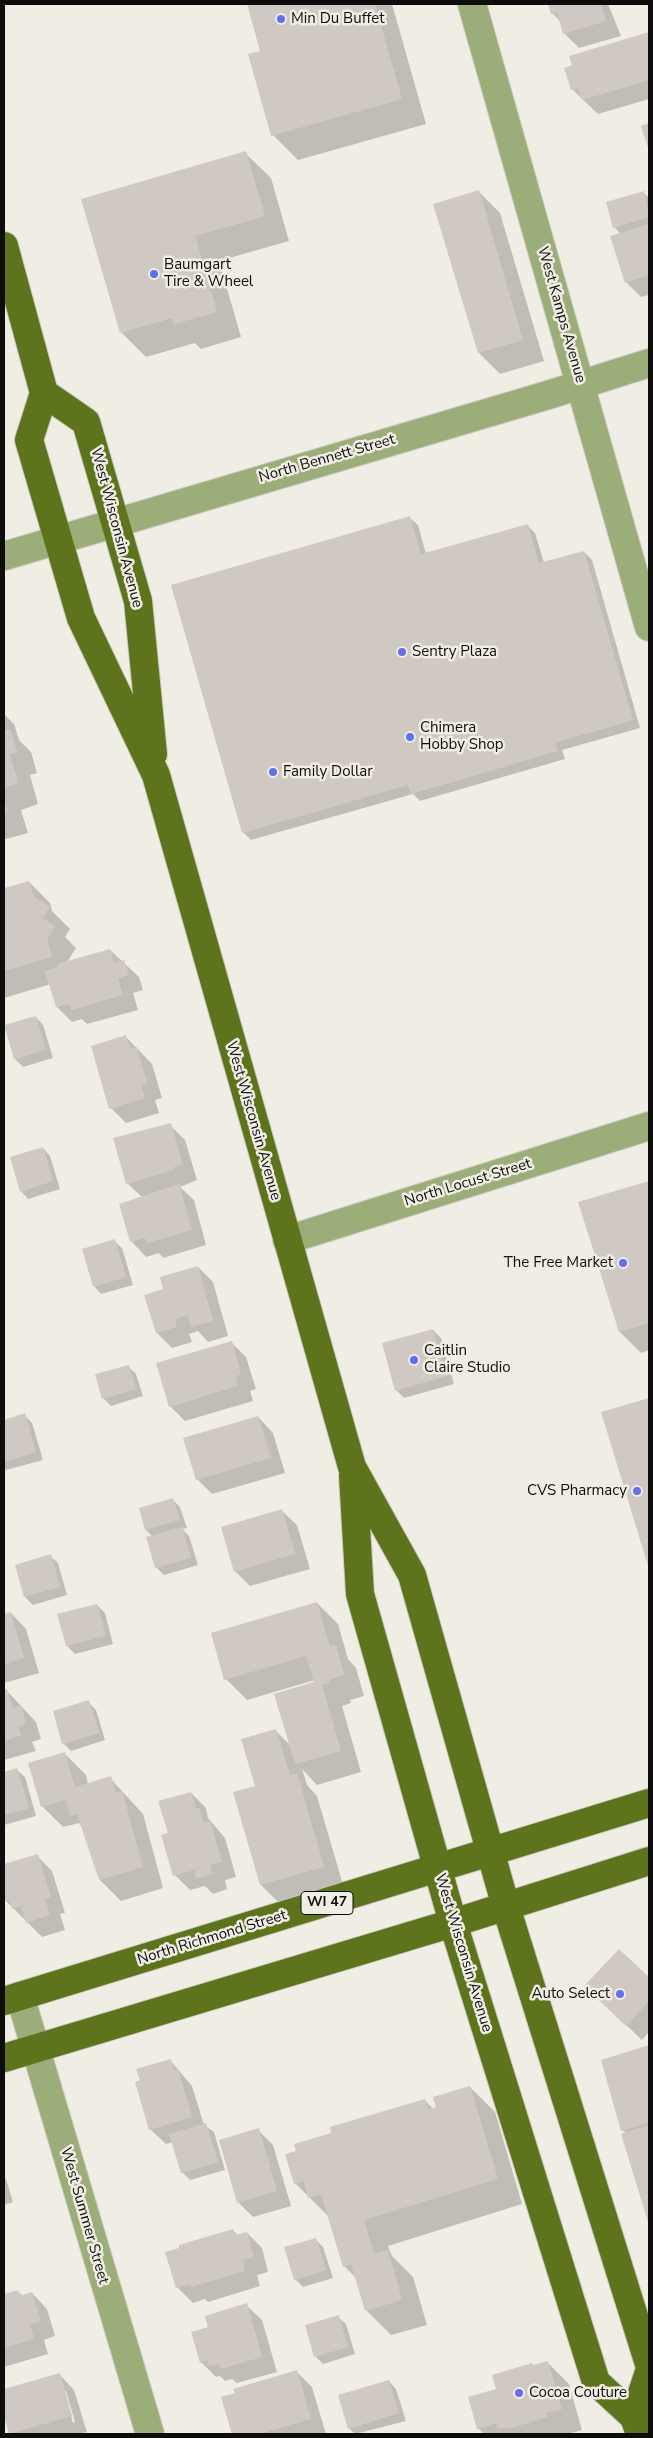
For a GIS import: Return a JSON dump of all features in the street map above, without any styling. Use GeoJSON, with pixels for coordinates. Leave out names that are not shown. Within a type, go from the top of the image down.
{"type":"FeatureCollection","features":[{"type":"Feature","properties":{"kind":"main road"},"geometry":{"type":"LineString","coordinates":[[4,246],[44,393]]}},
{"type":"Feature","properties":{"kind":"main road","name":"West Wisconsin Avenue"},"geometry":{"type":"LineString","coordinates":[[156,775],[138,601],[86,422],[44,393],[29,440],[81,618],[156,775],[352,1466],[360,1594],[438,1869],[596,2382],[641,2421]]}},
{"type":"Feature","properties":{"kind":"main road","name":"West Wisconsin Avenue"},"geometry":{"type":"LineString","coordinates":[[352,1466],[412,1574],[506,1907],[649,2364]]}},
{"type":"Feature","properties":{"kind":"main road","name":"North Richmond Street"},"geometry":{"type":"LineString","coordinates":[[12,1999],[649,1803]]}},
{"type":"Feature","properties":{"kind":"main road"},"geometry":{"type":"LineString","coordinates":[[4,2058],[454,1923],[649,1861]]}},
{"type":"Feature","properties":{"kind":"main road","name":"West Wisconsin Avenue"},"geometry":{"type":"LineString","coordinates":[[641,2421],[649,2372]]}},
{"type":"Feature","properties":{"kind":"street","name":"West Kamps Avenue"},"geometry":{"type":"LineString","coordinates":[[472,4],[649,627]]}},
{"type":"Feature","properties":{"kind":"street","name":"North Bennett Street"},"geometry":{"type":"LineString","coordinates":[[4,556],[649,363]]}},
{"type":"Feature","properties":{"kind":"street","name":"North Locust Street"},"geometry":{"type":"LineString","coordinates":[[287,1240],[649,1126]]}},
{"type":"Feature","properties":{"kind":"street","name":"West Summer Street"},"geometry":{"type":"LineString","coordinates":[[12,1999],[36,2049],[150,2434]]}},
{"type":"Feature","properties":{"kind":"building"},"geometry":{"type":"Polygon","coordinates":[[[247,4],[375,4],[402,99],[271,136],[248,54],[260,51],[247,4]]]}},
{"type":"Feature","properties":{"kind":"building"},"geometry":{"type":"Polygon","coordinates":[[[548,4],[601,4],[606,21],[563,34],[557,12],[551,14],[548,4]]]}},
{"type":"Feature","properties":{"kind":"building"},"geometry":{"type":"Polygon","coordinates":[[[649,32],[649,80],[582,100],[578,88],[571,90],[564,68],[572,65],[569,56],[649,32]]]}},
{"type":"Feature","properties":{"kind":"building"},"geometry":{"type":"Polygon","coordinates":[[[649,123],[649,151],[641,126],[649,123]]]}},
{"type":"Feature","properties":{"kind":"building","name":"Baumgart Tire & Wheel"},"geometry":{"type":"Polygon","coordinates":[[[246,151],[265,216],[195,236],[217,312],[174,324],[172,318],[120,333],[81,199],[246,151]]]}},
{"type":"Feature","properties":{"kind":"building"},"geometry":{"type":"Polygon","coordinates":[[[479,190],[523,340],[478,353],[433,204],[479,190]]]}},
{"type":"Feature","properties":{"kind":"building"},"geometry":{"type":"Polygon","coordinates":[[[644,191],[649,217],[613,228],[606,202],[644,191]]]}},
{"type":"Feature","properties":{"kind":"building"},"geometry":{"type":"Polygon","coordinates":[[[649,224],[649,275],[625,283],[610,236],[649,224]]]}},
{"type":"Feature","properties":{"kind":"building","name":"Sentry Plaza"},"geometry":{"type":"Polygon","coordinates":[[[410,516],[421,554],[528,524],[539,563],[584,551],[633,720],[555,743],[558,751],[411,794],[408,785],[242,833],[171,585],[410,516]]]}},
{"type":"Feature","properties":{"kind":"building"},"geometry":{"type":"Polygon","coordinates":[[[10,729],[17,752],[10,754],[18,783],[4,788],[4,731],[10,729]]]}},
{"type":"Feature","properties":{"kind":"building"},"geometry":{"type":"Polygon","coordinates":[[[4,800],[8,812],[4,813],[4,800]]]}},
{"type":"Feature","properties":{"kind":"building"},"geometry":{"type":"Polygon","coordinates":[[[29,881],[34,897],[50,907],[43,918],[55,926],[47,940],[52,957],[4,971],[4,888],[29,881]]]}},
{"type":"Feature","properties":{"kind":"building"},"geometry":{"type":"Polygon","coordinates":[[[110,949],[114,963],[124,960],[129,975],[118,978],[123,995],[71,1010],[69,1004],[56,1007],[45,971],[58,967],[57,964],[110,949]]]}},
{"type":"Feature","properties":{"kind":"building"},"geometry":{"type":"Polygon","coordinates":[[[36,1016],[46,1050],[14,1059],[4,1025],[36,1016]]]}},
{"type":"Feature","properties":{"kind":"building"},"geometry":{"type":"Polygon","coordinates":[[[126,1035],[130,1049],[137,1047],[147,1083],[141,1085],[145,1098],[109,1109],[91,1046],[126,1035]]]}},
{"type":"Feature","properties":{"kind":"building"},"geometry":{"type":"Polygon","coordinates":[[[171,1123],[183,1165],[174,1167],[174,1170],[126,1184],[113,1138],[171,1123]]]}},
{"type":"Feature","properties":{"kind":"building"},"geometry":{"type":"Polygon","coordinates":[[[43,1147],[53,1181],[20,1192],[10,1157],[43,1147]]]}},
{"type":"Feature","properties":{"kind":"building","name":"The Free Market"},"geometry":{"type":"Polygon","coordinates":[[[649,1181],[649,1323],[619,1332],[578,1202],[649,1181]]]}},
{"type":"Feature","properties":{"kind":"building"},"geometry":{"type":"Polygon","coordinates":[[[179,1184],[192,1230],[147,1243],[145,1238],[130,1242],[119,1204],[179,1184]]]}},
{"type":"Feature","properties":{"kind":"building"},"geometry":{"type":"Polygon","coordinates":[[[115,1239],[126,1277],[93,1287],[82,1249],[115,1239]]]}},
{"type":"Feature","properties":{"kind":"building"},"geometry":{"type":"Polygon","coordinates":[[[198,1266],[213,1321],[191,1327],[188,1315],[175,1319],[177,1327],[156,1333],[144,1295],[163,1289],[160,1277],[198,1266]]]}},
{"type":"Feature","properties":{"kind":"building","name":"Caitlin Claire Studio"},"geometry":{"type":"Polygon","coordinates":[[[433,1329],[447,1376],[395,1391],[382,1343],[433,1329]]]}},
{"type":"Feature","properties":{"kind":"building"},"geometry":{"type":"Polygon","coordinates":[[[232,1341],[241,1374],[236,1376],[238,1386],[169,1407],[156,1363],[232,1341]]]}},
{"type":"Feature","properties":{"kind":"building"},"geometry":{"type":"Polygon","coordinates":[[[129,1365],[136,1389],[102,1399],[95,1374],[129,1365]]]}},
{"type":"Feature","properties":{"kind":"building","name":"CVS Pharmacy"},"geometry":{"type":"Polygon","coordinates":[[[649,1398],[649,1569],[601,1412],[649,1398]]]}},
{"type":"Feature","properties":{"kind":"building"},"geometry":{"type":"Polygon","coordinates":[[[25,1413],[36,1452],[4,1462],[4,1420],[25,1413]]]}},
{"type":"Feature","properties":{"kind":"building"},"geometry":{"type":"Polygon","coordinates":[[[258,1416],[271,1458],[196,1480],[183,1438],[258,1416]]]}},
{"type":"Feature","properties":{"kind":"building"},"geometry":{"type":"Polygon","coordinates":[[[173,1498],[180,1520],[145,1530],[139,1508],[173,1498]]]}},
{"type":"Feature","properties":{"kind":"building"},"geometry":{"type":"Polygon","coordinates":[[[282,1509],[295,1554],[234,1572],[221,1527],[282,1509]]]}},
{"type":"Feature","properties":{"kind":"building"},"geometry":{"type":"Polygon","coordinates":[[[182,1527],[191,1558],[155,1568],[146,1537],[182,1527]]]}},
{"type":"Feature","properties":{"kind":"building"},"geometry":{"type":"Polygon","coordinates":[[[51,1554],[60,1587],[24,1597],[15,1565],[51,1554]]]}},
{"type":"Feature","properties":{"kind":"building"},"geometry":{"type":"Polygon","coordinates":[[[317,1602],[330,1647],[336,1645],[344,1675],[330,1679],[330,1682],[322,1685],[341,1751],[295,1764],[274,1694],[314,1682],[306,1656],[224,1680],[211,1633],[317,1602]]]}},
{"type":"Feature","properties":{"kind":"building"},"geometry":{"type":"Polygon","coordinates":[[[97,1604],[106,1636],[66,1646],[57,1614],[97,1604]]]}},
{"type":"Feature","properties":{"kind":"building"},"geometry":{"type":"Polygon","coordinates":[[[11,1612],[24,1658],[4,1664],[4,1614],[11,1612]]]}},
{"type":"Feature","properties":{"kind":"building"},"geometry":{"type":"Polygon","coordinates":[[[7,1689],[13,1708],[21,1705],[26,1724],[18,1727],[21,1735],[4,1741],[4,1690],[7,1689]]]}},
{"type":"Feature","properties":{"kind":"building"},"geometry":{"type":"Polygon","coordinates":[[[89,1700],[99,1733],[62,1744],[53,1711],[89,1700]]]}},
{"type":"Feature","properties":{"kind":"building"},"geometry":{"type":"Polygon","coordinates":[[[276,1729],[290,1775],[297,1773],[324,1867],[260,1885],[233,1792],[255,1786],[241,1739],[276,1729]]]}},
{"type":"Feature","properties":{"kind":"building"},"geometry":{"type":"Polygon","coordinates":[[[65,1752],[75,1787],[111,1776],[116,1793],[122,1791],[143,1867],[99,1880],[77,1814],[70,1816],[66,1800],[41,1807],[28,1763],[65,1752]]]}},
{"type":"Feature","properties":{"kind":"building"},"geometry":{"type":"Polygon","coordinates":[[[17,1768],[29,1808],[4,1815],[4,1772],[17,1768]]]}},
{"type":"Feature","properties":{"kind":"building"},"geometry":{"type":"Polygon","coordinates":[[[191,1792],[196,1809],[199,1808],[204,1823],[210,1821],[222,1862],[210,1865],[213,1874],[196,1879],[194,1870],[173,1876],[161,1835],[168,1833],[158,1801],[191,1792]]]}},
{"type":"Feature","properties":{"kind":"building"},"geometry":{"type":"Polygon","coordinates":[[[38,1854],[51,1898],[45,1899],[50,1915],[26,1923],[21,1906],[12,1909],[9,1900],[4,1901],[4,1864],[38,1854]]]}},
{"type":"Feature","properties":{"kind":"building","name":"Auto Select"},"geometry":{"type":"Polygon","coordinates":[[[619,1949],[649,1977],[649,2001],[626,2026],[584,1986],[619,1949]]]}},
{"type":"Feature","properties":{"kind":"building"},"geometry":{"type":"Polygon","coordinates":[[[649,2045],[649,2122],[621,2131],[601,2060],[649,2045]]]}},
{"type":"Feature","properties":{"kind":"building"},"geometry":{"type":"Polygon","coordinates":[[[171,2059],[174,2070],[178,2069],[192,2117],[149,2130],[135,2082],[140,2080],[136,2069],[171,2059]]]}},
{"type":"Feature","properties":{"kind":"building"},"geometry":{"type":"Polygon","coordinates":[[[470,2086],[498,2179],[364,2220],[374,2254],[388,2250],[402,2300],[365,2311],[351,2264],[343,2267],[321,2194],[308,2198],[304,2181],[294,2184],[285,2154],[296,2151],[294,2144],[331,2133],[330,2127],[425,2099],[428,2109],[436,2107],[433,2097],[470,2086]]]}},
{"type":"Feature","properties":{"kind":"building"},"geometry":{"type":"Polygon","coordinates":[[[206,2123],[218,2162],[181,2173],[169,2134],[206,2123]]]}},
{"type":"Feature","properties":{"kind":"building"},"geometry":{"type":"Polygon","coordinates":[[[649,2125],[649,2225],[621,2134],[649,2125]]]}},
{"type":"Feature","properties":{"kind":"building"},"geometry":{"type":"Polygon","coordinates":[[[259,2128],[277,2191],[237,2203],[219,2140],[259,2128]]]}},
{"type":"Feature","properties":{"kind":"building"},"geometry":{"type":"Polygon","coordinates":[[[233,2229],[235,2235],[247,2232],[254,2257],[243,2260],[245,2271],[191,2287],[190,2284],[176,2288],[165,2252],[179,2248],[179,2245],[233,2229]]]}},
{"type":"Feature","properties":{"kind":"building"},"geometry":{"type":"Polygon","coordinates":[[[316,2238],[326,2270],[294,2280],[284,2247],[316,2238]]]}},
{"type":"Feature","properties":{"kind":"building"},"geometry":{"type":"Polygon","coordinates":[[[18,2290],[20,2296],[32,2292],[41,2321],[30,2324],[34,2339],[4,2348],[4,2294],[18,2290]]]}},
{"type":"Feature","properties":{"kind":"building"},"geometry":{"type":"Polygon","coordinates":[[[247,2303],[262,2357],[221,2369],[219,2364],[209,2366],[207,2360],[200,2363],[191,2332],[208,2327],[205,2316],[247,2303]]]}},
{"type":"Feature","properties":{"kind":"building"},"geometry":{"type":"Polygon","coordinates":[[[339,2315],[348,2347],[314,2357],[305,2325],[339,2315]]]}},
{"type":"Feature","properties":{"kind":"building","name":"Cocoa Couture"},"geometry":{"type":"Polygon","coordinates":[[[548,2361],[562,2409],[546,2413],[547,2417],[508,2429],[507,2427],[498,2429],[496,2423],[477,2429],[468,2397],[496,2389],[492,2375],[532,2363],[533,2365],[548,2361]]]}},
{"type":"Feature","properties":{"kind":"building"},"geometry":{"type":"Polygon","coordinates":[[[297,2370],[311,2419],[259,2434],[232,2434],[221,2397],[235,2393],[233,2389],[297,2370]]]}},
{"type":"Feature","properties":{"kind":"building"},"geometry":{"type":"Polygon","coordinates":[[[60,2373],[72,2416],[9,2434],[4,2416],[4,2389],[60,2373]]]}},
{"type":"Feature","properties":{"kind":"building"},"geometry":{"type":"Polygon","coordinates":[[[389,2380],[399,2413],[348,2429],[338,2395],[389,2380]]]}},
{"type":"Feature","properties":{"kind":"place","name":"Min Du Buffet"},"geometry":{"type":"Point","coordinates":[281,19]}},
{"type":"Feature","properties":{"kind":"place","name":"Baumgart Tire & Wheel"},"geometry":{"type":"Point","coordinates":[154,274]}},
{"type":"Feature","properties":{"kind":"place","name":"Sentry Plaza"},"geometry":{"type":"Point","coordinates":[402,652]}},
{"type":"Feature","properties":{"kind":"place","name":"Chimera Hobby Shop"},"geometry":{"type":"Point","coordinates":[410,737]}},
{"type":"Feature","properties":{"kind":"place","name":"Family Dollar"},"geometry":{"type":"Point","coordinates":[273,772]}},
{"type":"Feature","properties":{"kind":"place","name":"The Free Market"},"geometry":{"type":"Point","coordinates":[623,1263]}},
{"type":"Feature","properties":{"kind":"place","name":"Caitlin Claire Studio"},"geometry":{"type":"Point","coordinates":[414,1360]}},
{"type":"Feature","properties":{"kind":"place","name":"CVS Pharmacy"},"geometry":{"type":"Point","coordinates":[637,1491]}},
{"type":"Feature","properties":{"kind":"place","name":"Auto Select"},"geometry":{"type":"Point","coordinates":[620,1994]}},
{"type":"Feature","properties":{"kind":"place","name":"Cocoa Couture"},"geometry":{"type":"Point","coordinates":[519,2393]}}]}
